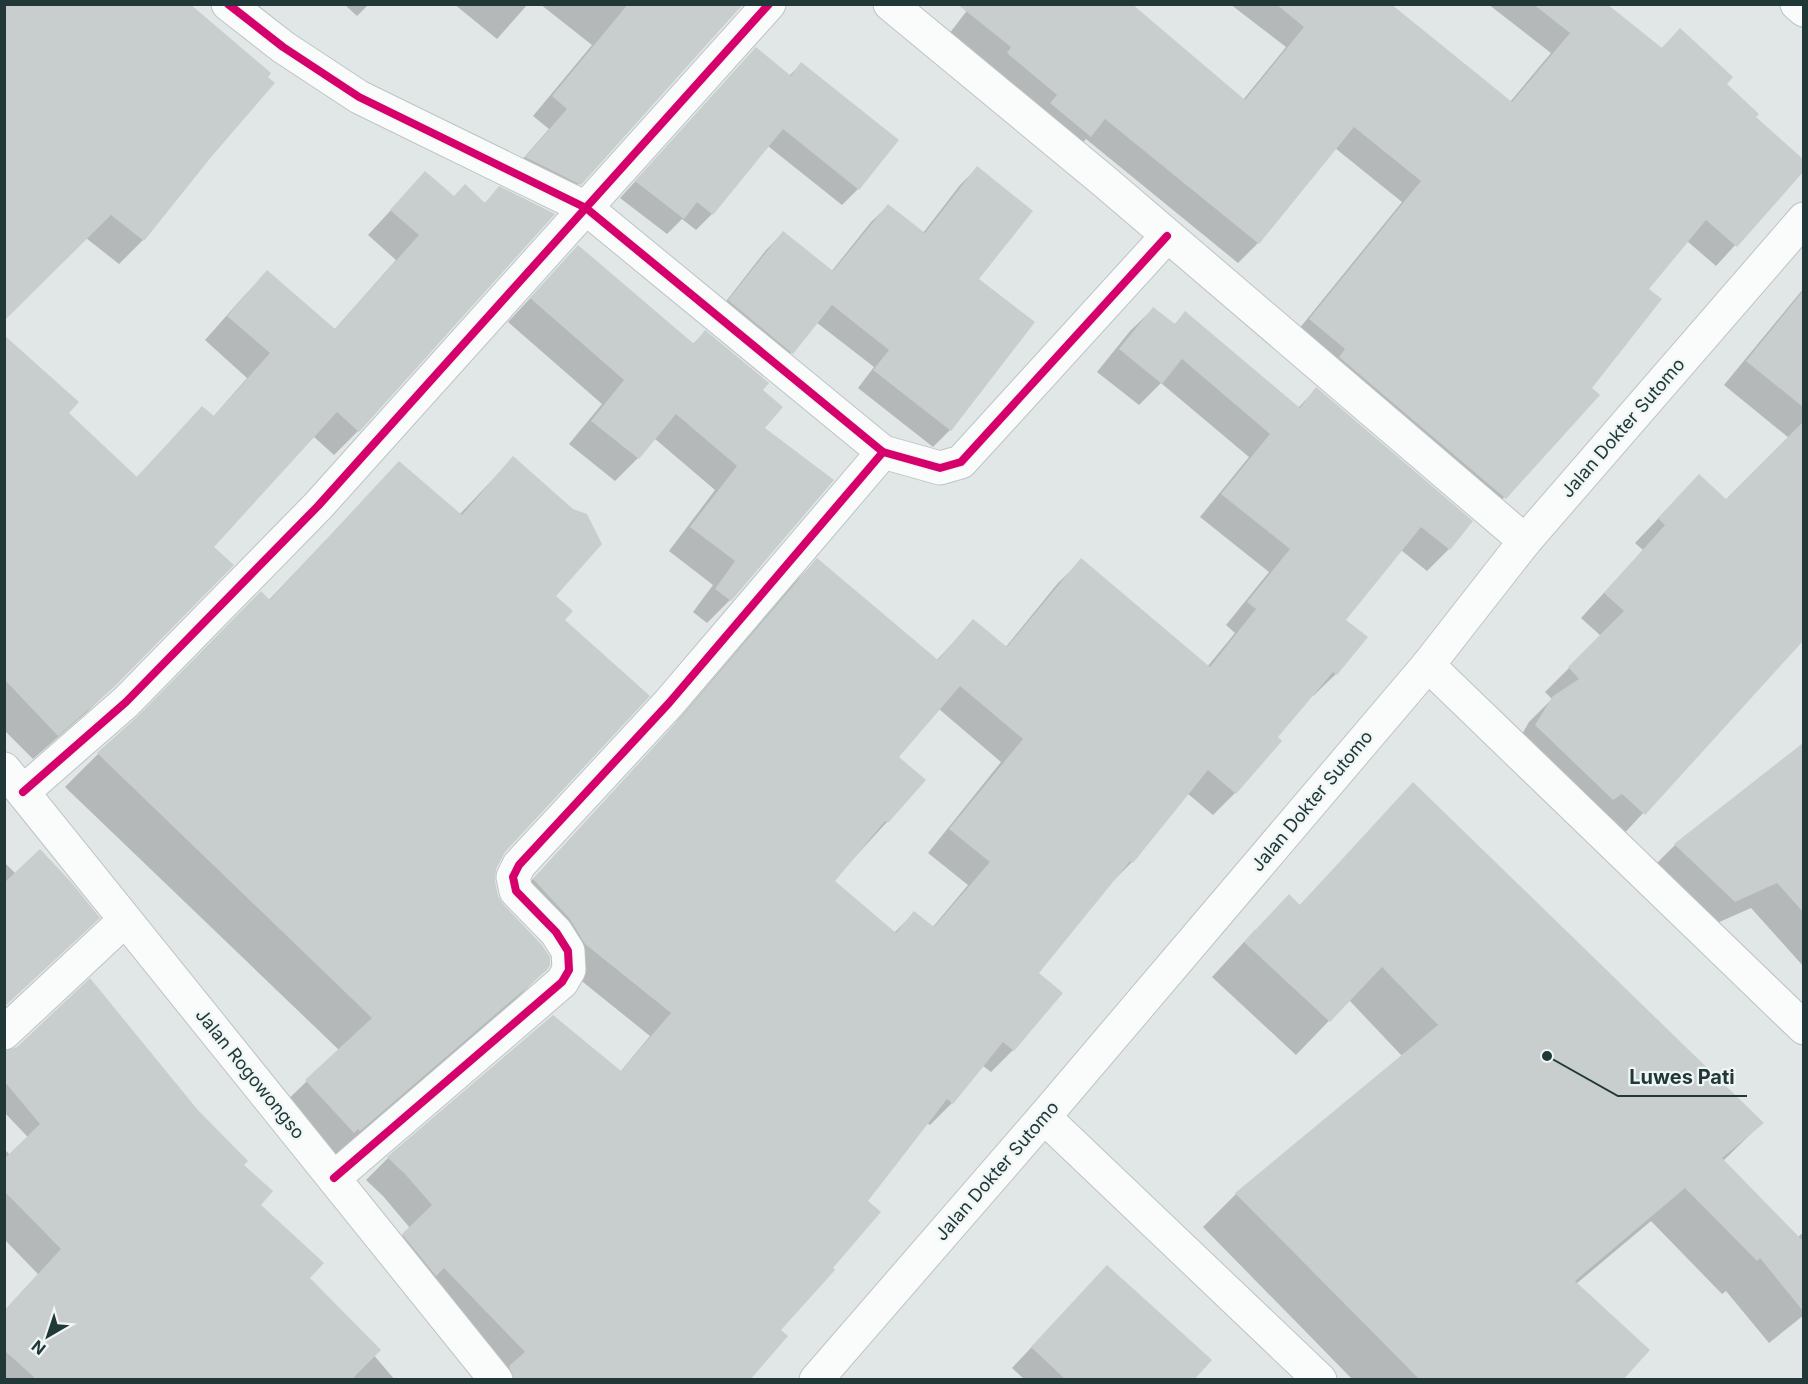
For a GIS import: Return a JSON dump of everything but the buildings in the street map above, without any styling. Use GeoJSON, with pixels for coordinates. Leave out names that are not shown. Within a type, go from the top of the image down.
{"type":"FeatureCollection","features":[{"type":"Feature","properties":{"kind":"street"},"geometry":{"type":"LineString","coordinates":[[228,4],[283,47],[359,97],[586,208],[884,452],[940,468],[961,462],[1167,236]]}},
{"type":"Feature","properties":{"kind":"street"},"geometry":{"type":"LineString","coordinates":[[14,780],[126,702],[318,506],[769,4]]}},
{"type":"Feature","properties":{"kind":"street"},"geometry":{"type":"LineString","coordinates":[[890,4],[1104,181],[1524,541]]}},
{"type":"Feature","properties":{"kind":"street"},"geometry":{"type":"LineString","coordinates":[[1797,4],[1803,10]]}},
{"type":"Feature","properties":{"kind":"street","name":"Jalan Dokter Sutomo"},"geometry":{"type":"LineString","coordinates":[[816,1380],[1044,1117],[1428,665],[1524,541],[1803,219]]}},
{"type":"Feature","properties":{"kind":"street"},"geometry":{"type":"LineString","coordinates":[[334,1178],[562,982],[569,970],[568,951],[556,932],[516,891],[513,877],[519,865],[669,703],[884,452]]}},
{"type":"Feature","properties":{"kind":"street"},"geometry":{"type":"LineString","coordinates":[[1428,665],[1803,1028]]}},
{"type":"Feature","properties":{"kind":"street","name":"Jalan Rogowongso"},"geometry":{"type":"LineString","coordinates":[[14,780],[124,920],[496,1380]]}},
{"type":"Feature","properties":{"kind":"street"},"geometry":{"type":"LineString","coordinates":[[4,1033],[124,920]]}},
{"type":"Feature","properties":{"kind":"street"},"geometry":{"type":"LineString","coordinates":[[1044,1117],[1320,1380]]}},
{"type":"Feature","properties":{"kind":"cycle path"},"geometry":{"type":"LineString","coordinates":[[228,4],[283,47],[359,97],[586,208],[883,452],[940,468],[961,462],[1167,236]]}},
{"type":"Feature","properties":{"kind":"cycle path"},"geometry":{"type":"LineString","coordinates":[[23,792],[126,702],[318,506],[769,4]]}},
{"type":"Feature","properties":{"kind":"cycle path"},"geometry":{"type":"LineString","coordinates":[[334,1178],[562,982],[569,970],[568,951],[556,932],[516,891],[513,877],[519,865],[669,703],[883,452]]}},
{"type":"Feature","properties":{"kind":"place","name":"Luwes Pati"},"geometry":{"type":"Point","coordinates":[1547,1056]}}]}
